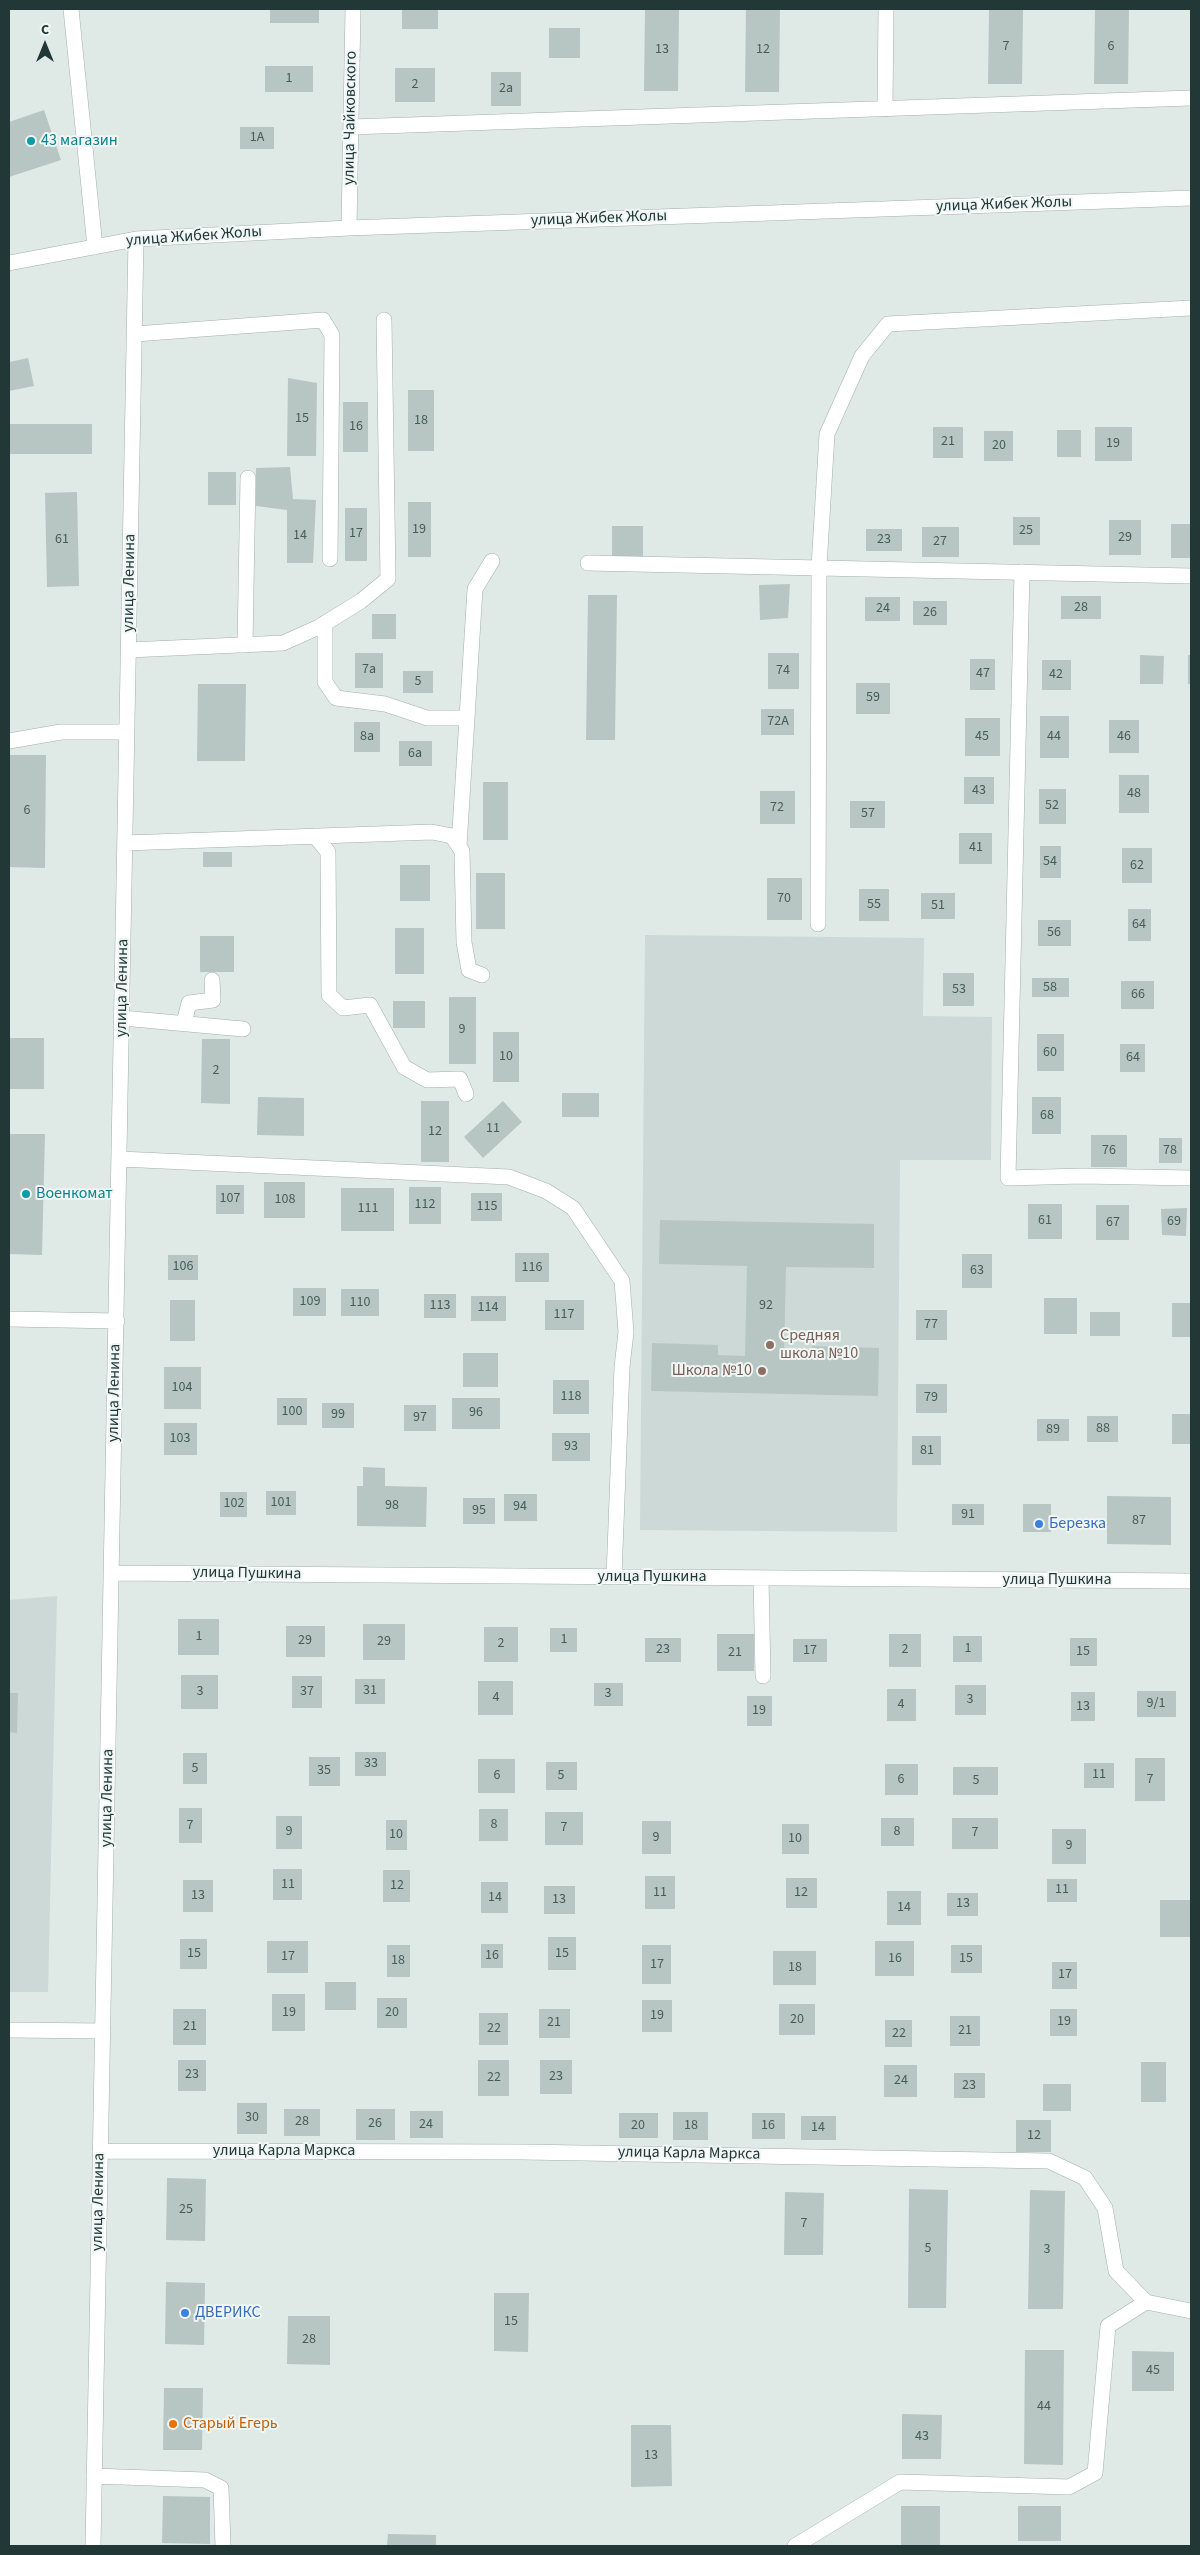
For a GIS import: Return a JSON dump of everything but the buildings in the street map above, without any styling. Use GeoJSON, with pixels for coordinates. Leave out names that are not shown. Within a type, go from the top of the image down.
{"type":"FeatureCollection","features":[{"type":"Feature","properties":{"kind":"street"},"geometry":{"type":"LineString","coordinates":[[71,9],[95,247]]}},
{"type":"Feature","properties":{"kind":"street","name":"улица Чайковского"},"geometry":{"type":"LineString","coordinates":[[349,228],[353,9]]}},
{"type":"Feature","properties":{"kind":"street"},"geometry":{"type":"LineString","coordinates":[[885,109],[886,9]]}},
{"type":"Feature","properties":{"kind":"street"},"geometry":{"type":"LineString","coordinates":[[351,127],[1191,98]]}},
{"type":"Feature","properties":{"kind":"street","name":"улица Жибек Жолы"},"geometry":{"type":"LineString","coordinates":[[9,263],[136,239],[349,228],[1191,198]]}},
{"type":"Feature","properties":{"kind":"street","name":"улица Ленина"},"geometry":{"type":"LineString","coordinates":[[93,2546],[136,239]]}},
{"type":"Feature","properties":{"kind":"street"},"geometry":{"type":"LineString","coordinates":[[818,924],[818,567],[827,434],[862,356],[888,324],[1191,308]]}},
{"type":"Feature","properties":{"kind":"street"},"geometry":{"type":"LineString","coordinates":[[135,334],[323,320],[332,336],[330,559]]}},
{"type":"Feature","properties":{"kind":"street"},"geometry":{"type":"LineString","coordinates":[[129,650],[283,643],[325,623],[361,602],[388,579],[384,320]]}},
{"type":"Feature","properties":{"kind":"street"},"geometry":{"type":"LineString","coordinates":[[245,645],[248,478]]}},
{"type":"Feature","properties":{"kind":"street"},"geometry":{"type":"LineString","coordinates":[[459,846],[475,589],[492,561]]}},
{"type":"Feature","properties":{"kind":"street"},"geometry":{"type":"LineString","coordinates":[[588,563],[1191,576]]}},
{"type":"Feature","properties":{"kind":"street"},"geometry":{"type":"LineString","coordinates":[[1022,572],[1008,1178],[1082,1176],[1191,1178]]}},
{"type":"Feature","properties":{"kind":"street"},"geometry":{"type":"LineString","coordinates":[[325,623],[325,682],[336,698],[385,704],[427,718],[467,718]]}},
{"type":"Feature","properties":{"kind":"street"},"geometry":{"type":"LineString","coordinates":[[9,741],[61,732],[127,732]]}},
{"type":"Feature","properties":{"kind":"street"},"geometry":{"type":"LineString","coordinates":[[126,843],[432,832],[452,836],[462,851],[464,942],[469,970],[482,976]]}},
{"type":"Feature","properties":{"kind":"street"},"geometry":{"type":"LineString","coordinates":[[315,836],[328,852],[329,995],[343,1008],[370,1005],[404,1067],[427,1080],[460,1079],[466,1094]]}},
{"type":"Feature","properties":{"kind":"street"},"geometry":{"type":"LineString","coordinates":[[184,1023],[189,1002],[213,1000],[212,980]]}},
{"type":"Feature","properties":{"kind":"street"},"geometry":{"type":"LineString","coordinates":[[122,1018],[243,1028]]}},
{"type":"Feature","properties":{"kind":"street"},"geometry":{"type":"LineString","coordinates":[[120,1160],[509,1177],[546,1191],[573,1208],[622,1281],[626,1332],[622,1367],[614,1577]]}},
{"type":"Feature","properties":{"kind":"street"},"geometry":{"type":"LineString","coordinates":[[9,1319],[117,1321]]}},
{"type":"Feature","properties":{"kind":"street","name":"улица Пушкина"},"geometry":{"type":"LineString","coordinates":[[112,1573],[1191,1581]]}},
{"type":"Feature","properties":{"kind":"street"},"geometry":{"type":"LineString","coordinates":[[761,1578],[763,1676]]}},
{"type":"Feature","properties":{"kind":"street"},"geometry":{"type":"LineString","coordinates":[[9,2030],[103,2031]]}},
{"type":"Feature","properties":{"kind":"street","name":"улица Карла Маркса"},"geometry":{"type":"LineString","coordinates":[[100,2151],[524,2152],[1049,2161],[1085,2178],[1104,2208],[1116,2271],[1146,2302]]}},
{"type":"Feature","properties":{"kind":"street"},"geometry":{"type":"LineString","coordinates":[[795,2546],[900,2482],[1069,2487],[1095,2473],[1108,2326],[1146,2302],[1191,2311]]}},
{"type":"Feature","properties":{"kind":"street"},"geometry":{"type":"LineString","coordinates":[[94,2476],[205,2480],[221,2488],[223,2546]]}},
{"type":"Feature","properties":{"kind":"shaded area","name":"Средняя школа №10"},"geometry":{"type":"Polygon","coordinates":[[[645,935],[924,938],[923,1016],[992,1017],[991,1160],[900,1160],[897,1532],[640,1530],[645,935]]]}},
{"type":"Feature","properties":{"kind":"shaded area"},"geometry":{"type":"Polygon","coordinates":[[[57,1596],[48,1992],[9,1992],[9,1600],[57,1596]]]}},
{"type":"Feature","properties":{"kind":"place","name":"43 магазин"},"geometry":{"type":"Point","coordinates":[31,141]}},
{"type":"Feature","properties":{"kind":"place","name":"Военкомат"},"geometry":{"type":"Point","coordinates":[26,1194]}},
{"type":"Feature","properties":{"kind":"place","name":"Средняя школа №10"},"geometry":{"type":"Point","coordinates":[770,1345]}},
{"type":"Feature","properties":{"kind":"place","name":"Школа №10"},"geometry":{"type":"Point","coordinates":[762,1371]}},
{"type":"Feature","properties":{"kind":"place","name":"Березка"},"geometry":{"type":"Point","coordinates":[1039,1524]}},
{"type":"Feature","properties":{"kind":"place","name":"ДВЕРИКС"},"geometry":{"type":"Point","coordinates":[185,2313]}},
{"type":"Feature","properties":{"kind":"place","name":"Старый Егерь"},"geometry":{"type":"Point","coordinates":[173,2424]}}]}
